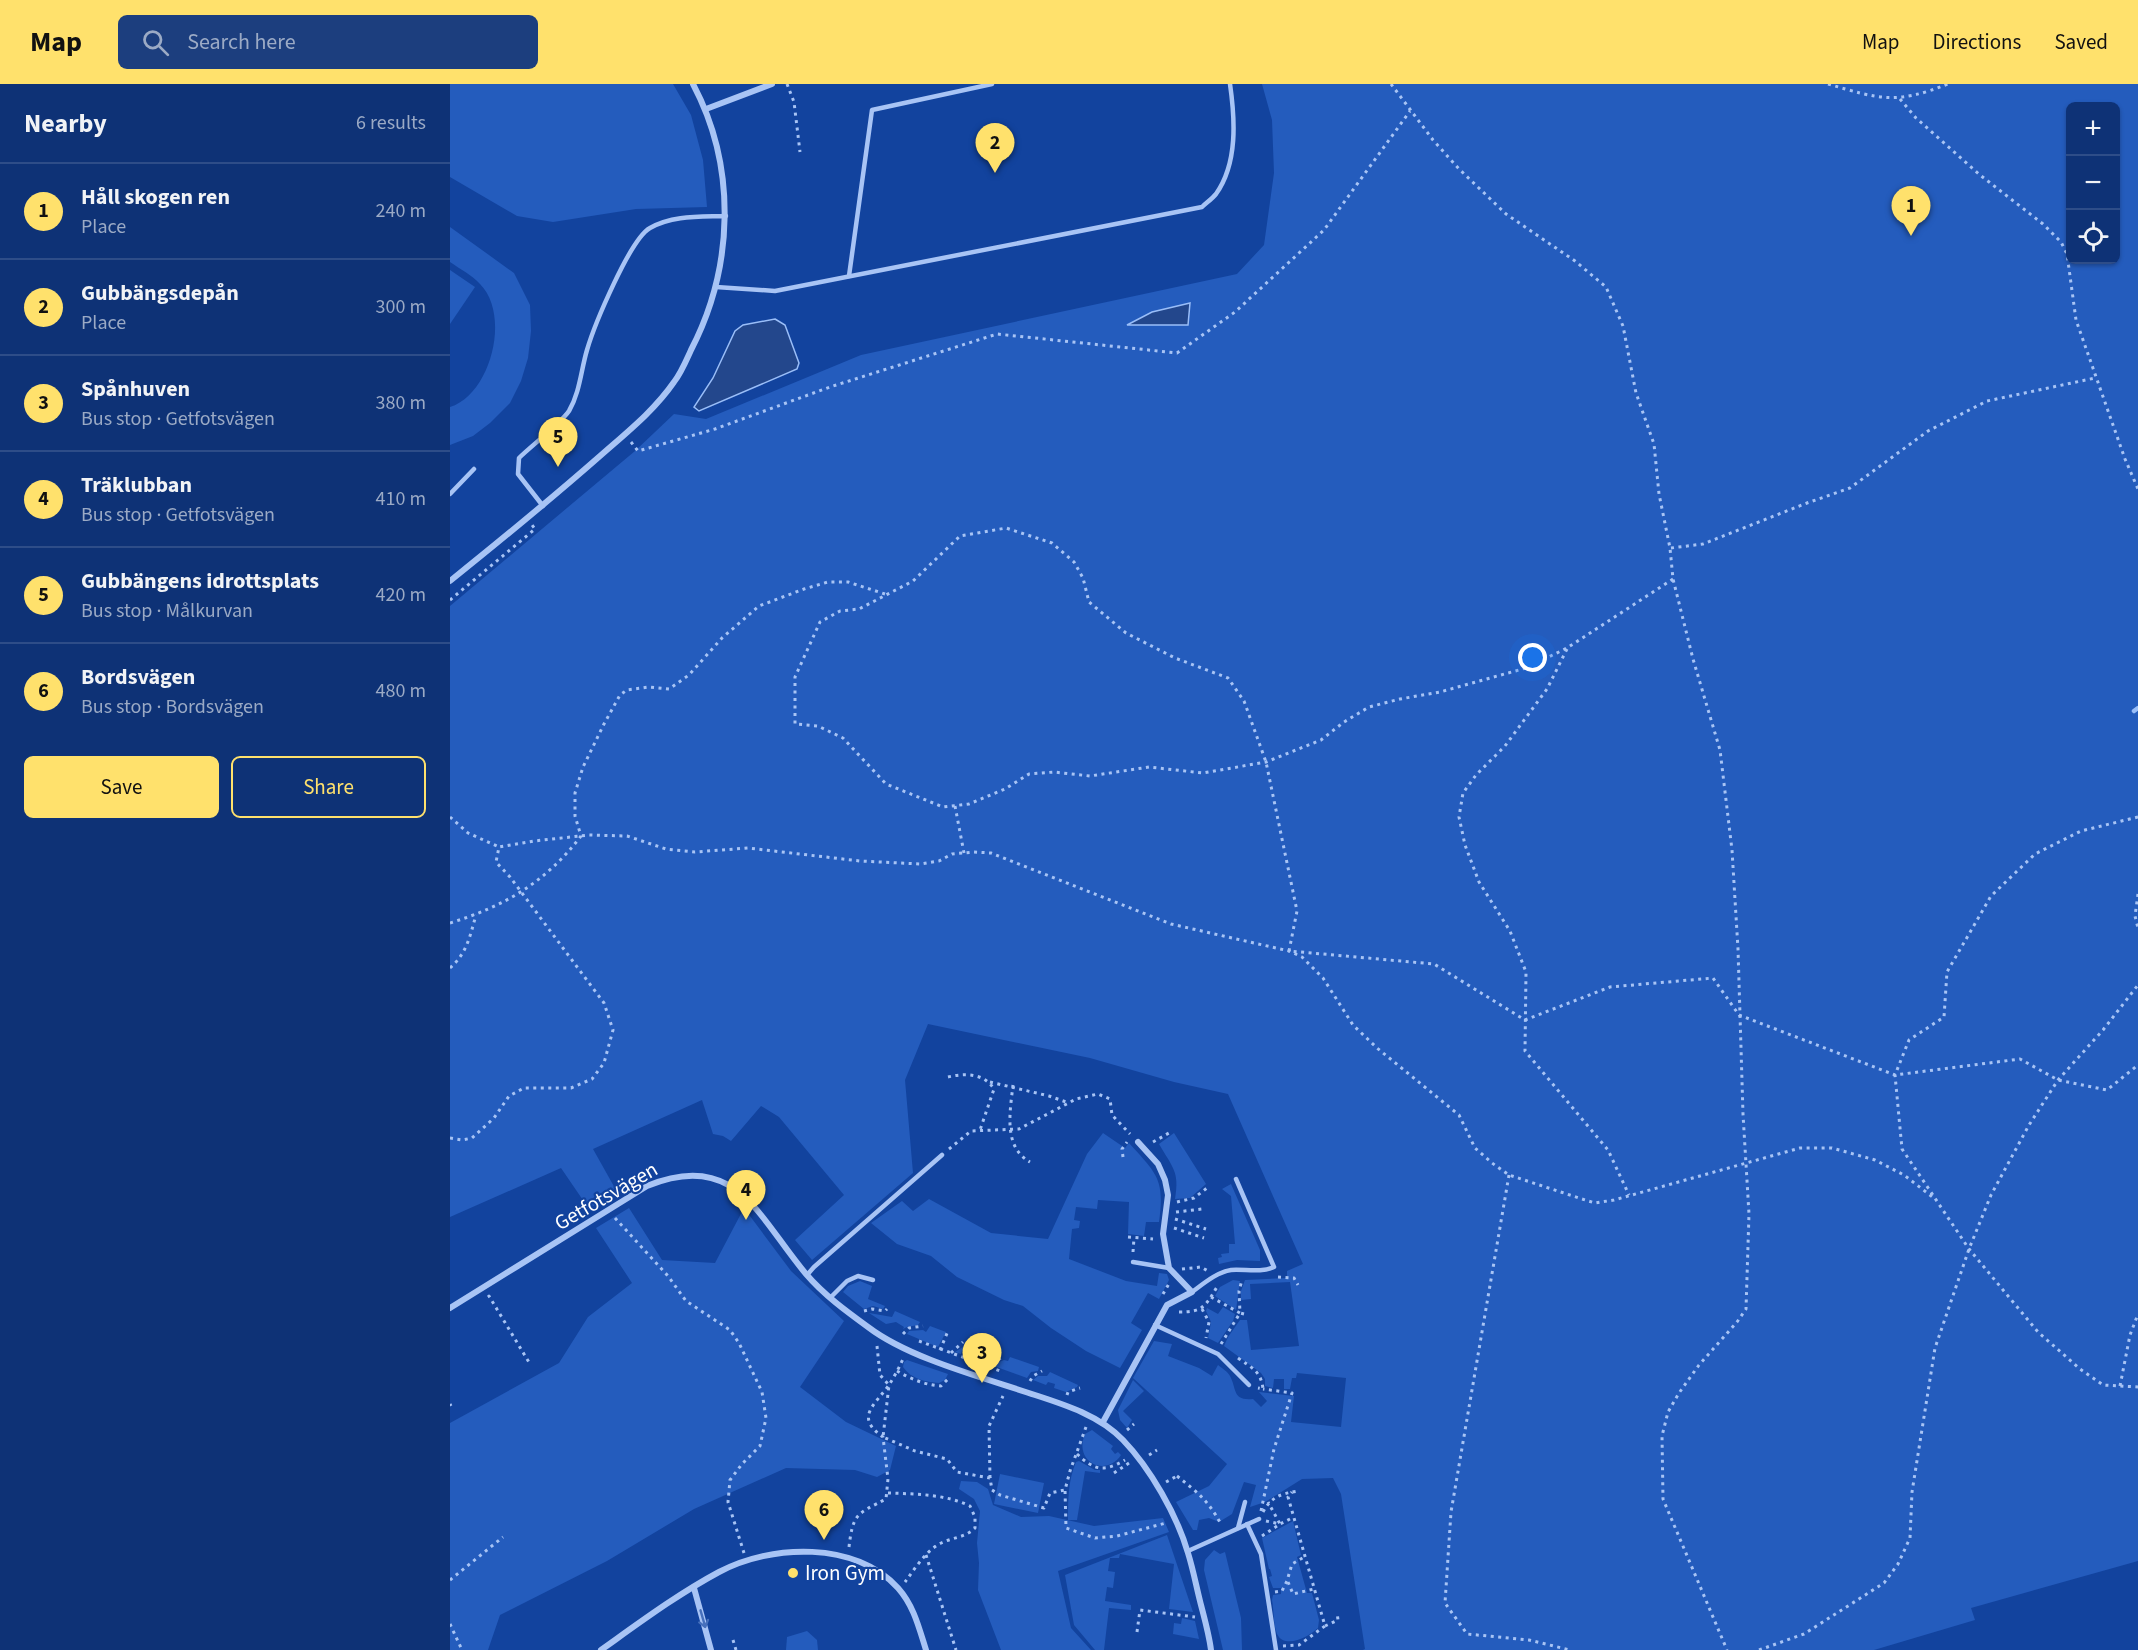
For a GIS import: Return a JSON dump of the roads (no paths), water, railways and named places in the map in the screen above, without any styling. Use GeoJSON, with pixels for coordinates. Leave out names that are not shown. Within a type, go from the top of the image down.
{"type":"FeatureCollection","features":[{"type":"Feature","properties":{"kind":"street"},"geometry":{"type":"LineString","coordinates":[[450,581],[543,506],[645,417],[675,382],[701,331],[716,287],[724,245],[726,216],[723,177],[716,143],[706,109],[693,84]]}},
{"type":"Feature","properties":{"kind":"street"},"geometry":{"type":"LineString","coordinates":[[706,109],[772,84]]}},
{"type":"Feature","properties":{"kind":"street"},"geometry":{"type":"LineString","coordinates":[[1103,1422],[1167,1305],[1192,1292],[1168,1268],[1164,1240],[1167,1204],[1165,1180],[1158,1164],[1140,1145]]}},
{"type":"Feature","properties":{"kind":"street","name":"Getfotsvägen"},"geometry":{"type":"LineString","coordinates":[[450,1308],[647,1186],[681,1174],[714,1178],[736,1189],[748,1200],[807,1275],[830,1298],[881,1337],[925,1357],[1058,1402],[1103,1422],[1124,1440],[1148,1471],[1168,1505],[1188,1551],[1211,1650]]}},
{"type":"Feature","properties":{"kind":"street"},"geometry":{"type":"LineString","coordinates":[[601,1650],[720,1571],[746,1560],[770,1554],[815,1553],[848,1559],[876,1570],[899,1589],[916,1617],[926,1650]]}},
{"type":"Feature","properties":{"kind":"street"},"geometry":{"type":"LineString","coordinates":[[694,1588],[711,1650]]}},
{"type":"Feature","properties":{"kind":"lane"},"geometry":{"type":"LineString","coordinates":[[849,276],[872,110],[992,84]]}},
{"type":"Feature","properties":{"kind":"lane"},"geometry":{"type":"LineString","coordinates":[[716,287],[775,291],[1202,207],[1216,194],[1232,150],[1233,108],[1230,84]]}},
{"type":"Feature","properties":{"kind":"lane"},"geometry":{"type":"LineString","coordinates":[[543,506],[518,474],[519,458],[568,411],[584,373],[587,351],[598,322],[613,284],[630,253],[647,230],[672,219],[726,216]]}},
{"type":"Feature","properties":{"kind":"lane"},"geometry":{"type":"LineString","coordinates":[[450,494],[474,469]]}},
{"type":"Feature","properties":{"kind":"lane"},"geometry":{"type":"LineString","coordinates":[[807,1275],[942,1155]]}},
{"type":"Feature","properties":{"kind":"lane"},"geometry":{"type":"LineString","coordinates":[[1192,1292],[1229,1270],[1253,1272],[1274,1267],[1236,1179]]}},
{"type":"Feature","properties":{"kind":"lane"},"geometry":{"type":"LineString","coordinates":[[1133,1262],[1168,1268]]}},
{"type":"Feature","properties":{"kind":"lane"},"geometry":{"type":"LineString","coordinates":[[830,1298],[847,1281],[858,1276],[873,1280]]}},
{"type":"Feature","properties":{"kind":"lane"},"geometry":{"type":"LineString","coordinates":[[1155,1325],[1218,1354],[1249,1385]]}},
{"type":"Feature","properties":{"kind":"lane"},"geometry":{"type":"LineString","coordinates":[[1238,1528],[1245,1502]]}},
{"type":"Feature","properties":{"kind":"lane"},"geometry":{"type":"LineString","coordinates":[[1188,1551],[1259,1519]]}},
{"type":"Feature","properties":{"kind":"lane"},"geometry":{"type":"LineString","coordinates":[[1247,1524],[1261,1554],[1276,1647]]}},
{"type":"Feature","properties":{"kind":"waterway"},"geometry":{"type":"LineString","coordinates":[[2134,711],[2138,708]]}},
{"type":"Feature","properties":{"kind":"place","name":"Gubbängsdepån"},"geometry":{"type":"Point","coordinates":[995,173]}},
{"type":"Feature","properties":{"kind":"place","name":"Håll skogen ren"},"geometry":{"type":"Point","coordinates":[1911,236]}},
{"type":"Feature","properties":{"kind":"place","name":"Gubbängens idrottsplats"},"geometry":{"type":"Point","coordinates":[558,467]}},
{"type":"Feature","properties":{"kind":"place","name":"Träklubban"},"geometry":{"type":"Point","coordinates":[746,1220]}},
{"type":"Feature","properties":{"kind":"place","name":"Spånhuven"},"geometry":{"type":"Point","coordinates":[982,1383]}},
{"type":"Feature","properties":{"kind":"place","name":"Bordsvägen"},"geometry":{"type":"Point","coordinates":[824,1540]}},
{"type":"Feature","properties":{"kind":"place","name":"Iron Gym"},"geometry":{"type":"Point","coordinates":[793,1573]}}]}
